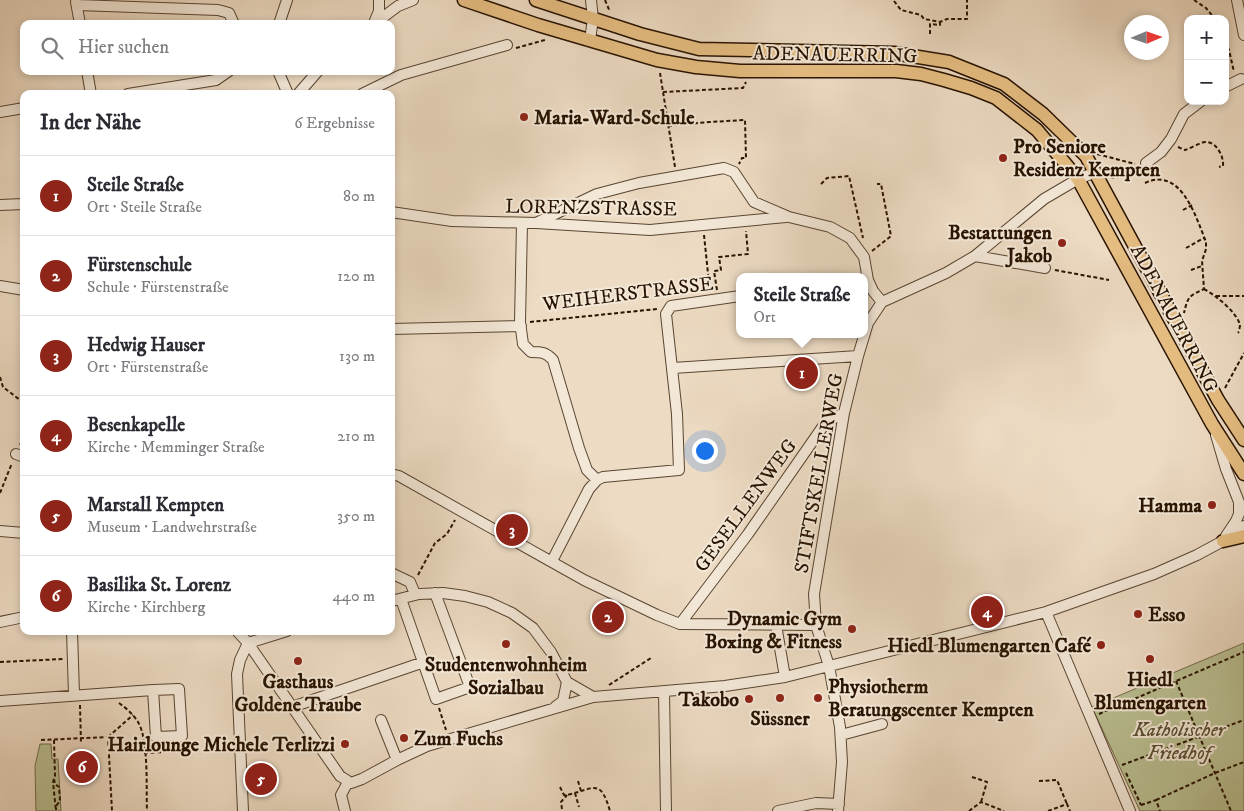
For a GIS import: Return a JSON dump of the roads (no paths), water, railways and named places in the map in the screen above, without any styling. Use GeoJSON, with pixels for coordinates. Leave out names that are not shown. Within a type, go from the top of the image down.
{"type":"FeatureCollection","features":[{"type":"Feature","properties":{"kind":"main road","name":"ADENAUERRING"},"geometry":{"type":"LineString","coordinates":[[464,0],[657,60],[696,67],[740,71],[896,71],[921,74],[962,85],[996,98],[1036,130],[1078,179],[1214,428],[1244,474]]}},
{"type":"Feature","properties":{"kind":"main road","name":"ADENAUERRING"},"geometry":{"type":"LineString","coordinates":[[536,0],[661,40],[699,49],[894,53],[948,62],[1004,84],[1044,114],[1086,156],[1218,400],[1244,440]]}},
{"type":"Feature","properties":{"kind":"main road"},"geometry":{"type":"LineString","coordinates":[[1223,541],[1244,536]]}},
{"type":"Feature","properties":{"kind":"street"},"geometry":{"type":"LineString","coordinates":[[280,20],[287,0]]}},
{"type":"Feature","properties":{"kind":"street"},"geometry":{"type":"LineString","coordinates":[[376,20],[379,11],[379,0]]}},
{"type":"Feature","properties":{"kind":"street"},"geometry":{"type":"LineString","coordinates":[[379,20],[398,6],[413,0]]}},
{"type":"Feature","properties":{"kind":"street"},"geometry":{"type":"LineString","coordinates":[[590,40],[593,19],[591,0]]}},
{"type":"Feature","properties":{"kind":"street"},"geometry":{"type":"LineString","coordinates":[[1237,0],[1244,35]]}},
{"type":"Feature","properties":{"kind":"street"},"geometry":{"type":"LineString","coordinates":[[79,20],[76,4],[218,10],[229,13],[232,20]]}},
{"type":"Feature","properties":{"kind":"street"},"geometry":{"type":"LineString","coordinates":[[370,90],[401,75],[507,45]]}},
{"type":"Feature","properties":{"kind":"street"},"geometry":{"type":"LineString","coordinates":[[88,75],[89,90]]}},
{"type":"Feature","properties":{"kind":"street"},"geometry":{"type":"LineString","coordinates":[[153,90],[216,80],[223,75]]}},
{"type":"Feature","properties":{"kind":"street"},"geometry":{"type":"LineString","coordinates":[[280,75],[286,90]]}},
{"type":"Feature","properties":{"kind":"street"},"geometry":{"type":"LineString","coordinates":[[301,90],[315,75]]}},
{"type":"Feature","properties":{"kind":"street"},"geometry":{"type":"LineString","coordinates":[[1229,85],[1242,79]]}},
{"type":"Feature","properties":{"kind":"street"},"geometry":{"type":"LineString","coordinates":[[1146,163],[1161,152],[1171,139],[1184,114],[1196,105]]}},
{"type":"Feature","properties":{"kind":"street"},"geometry":{"type":"LineString","coordinates":[[0,112],[20,109]]}},
{"type":"Feature","properties":{"kind":"street"},"geometry":{"type":"LineString","coordinates":[[536,222],[597,194],[639,182],[724,168],[734,172],[754,202],[790,217],[830,227],[850,238],[866,256],[866,273]]}},
{"type":"Feature","properties":{"kind":"street"},"geometry":{"type":"LineString","coordinates":[[868,283],[882,302],[946,273],[975,256],[1044,199],[1078,179],[1096,172]]}},
{"type":"Feature","properties":{"kind":"street"},"geometry":{"type":"LineString","coordinates":[[0,205],[20,204]]}},
{"type":"Feature","properties":{"kind":"street","name":"LORENZSTRASSE"},"geometry":{"type":"LineString","coordinates":[[395,213],[452,221],[536,222],[650,230],[790,217]]}},
{"type":"Feature","properties":{"kind":"street"},"geometry":{"type":"LineString","coordinates":[[522,223],[520,324],[523,344],[531,352],[543,352],[553,360],[579,448],[587,470],[596,480]]}},
{"type":"Feature","properties":{"kind":"street"},"geometry":{"type":"LineString","coordinates":[[975,256],[1045,268]]}},
{"type":"Feature","properties":{"kind":"street"},"geometry":{"type":"LineString","coordinates":[[0,286],[20,289]]}},
{"type":"Feature","properties":{"kind":"street","name":"WEIHERSTRASSE"},"geometry":{"type":"LineString","coordinates":[[673,368],[666,321],[666,314],[670,306],[717,294],[736,296]]}},
{"type":"Feature","properties":{"kind":"street","name":"STIFTSKELLERWEG"},"geometry":{"type":"LineString","coordinates":[[868,323],[882,302]]}},
{"type":"Feature","properties":{"kind":"street","name":"WEIHERSTRASSE"},"geometry":{"type":"LineString","coordinates":[[395,329],[520,324]]}},
{"type":"Feature","properties":{"kind":"street","name":"STIFTSKELLERWEG"},"geometry":{"type":"LineString","coordinates":[[838,808],[842,762],[840,735],[829,666],[816,625],[814,594],[844,413],[863,338]]}},
{"type":"Feature","properties":{"kind":"street"},"geometry":{"type":"LineString","coordinates":[[552,561],[589,489],[596,480],[604,477],[678,470],[677,414],[673,368],[858,356]]}},
{"type":"Feature","properties":{"kind":"street","name":"GESELLENWEG"},"geometry":{"type":"LineString","coordinates":[[680,624],[748,534],[826,422],[844,413]]}},
{"type":"Feature","properties":{"kind":"street"},"geometry":{"type":"LineString","coordinates":[[1214,428],[1226,469],[1239,502],[1239,514],[1223,541]]}},
{"type":"Feature","properties":{"kind":"street"},"geometry":{"type":"LineString","coordinates":[[395,475],[599,587],[680,624],[816,625]]}},
{"type":"Feature","properties":{"kind":"street"},"geometry":{"type":"LineString","coordinates":[[241,635],[340,776],[348,782],[356,782],[427,746],[595,697],[725,686],[785,676],[1046,612],[1154,574],[1197,555],[1223,541],[1244,526]]}},
{"type":"Feature","properties":{"kind":"street"},"geometry":{"type":"LineString","coordinates":[[0,531],[20,533]]}},
{"type":"Feature","properties":{"kind":"street"},"geometry":{"type":"LineString","coordinates":[[395,575],[406,580],[414,590]]}},
{"type":"Feature","properties":{"kind":"street"},"geometry":{"type":"LineString","coordinates":[[435,593],[470,686],[436,699],[424,662],[396,600],[414,590],[465,596],[488,602],[512,613],[533,628],[551,652],[567,682],[595,697]]}},
{"type":"Feature","properties":{"kind":"street"},"geometry":{"type":"LineString","coordinates":[[1046,612],[1134,809]]}},
{"type":"Feature","properties":{"kind":"street"},"geometry":{"type":"LineString","coordinates":[[0,622],[20,618]]}},
{"type":"Feature","properties":{"kind":"street"},"geometry":{"type":"LineString","coordinates":[[776,625],[785,676]]}},
{"type":"Feature","properties":{"kind":"street"},"geometry":{"type":"LineString","coordinates":[[72,635],[77,695]]}},
{"type":"Feature","properties":{"kind":"street"},"geometry":{"type":"LineString","coordinates":[[243,811],[237,674],[240,660],[248,643],[274,635]]}},
{"type":"Feature","properties":{"kind":"street"},"geometry":{"type":"LineString","coordinates":[[292,707],[424,662]]}},
{"type":"Feature","properties":{"kind":"street"},"geometry":{"type":"LineString","coordinates":[[554,708],[563,701],[567,682]]}},
{"type":"Feature","properties":{"kind":"street"},"geometry":{"type":"LineString","coordinates":[[0,701],[77,695],[153,690],[180,689],[182,736],[156,737],[153,690]]}},
{"type":"Feature","properties":{"kind":"street"},"geometry":{"type":"LineString","coordinates":[[664,692],[666,811]]}},
{"type":"Feature","properties":{"kind":"street"},"geometry":{"type":"LineString","coordinates":[[381,720],[397,760]]}},
{"type":"Feature","properties":{"kind":"street"},"geometry":{"type":"LineString","coordinates":[[840,735],[882,724]]}},
{"type":"Feature","properties":{"kind":"street"},"geometry":{"type":"LineString","coordinates":[[345,811],[341,795],[348,782]]}},
{"type":"Feature","properties":{"kind":"street"},"geometry":{"type":"LineString","coordinates":[[778,811],[816,803],[838,808]]}},
{"type":"Feature","properties":{"kind":"place","name":"Maria-Ward-Schule"},"geometry":{"type":"Point","coordinates":[524,117]}},
{"type":"Feature","properties":{"kind":"place","name":"Pro Seniore Residenz Kempten"},"geometry":{"type":"Point","coordinates":[1003,158]}},
{"type":"Feature","properties":{"kind":"place","name":"Bestattungen Jakob"},"geometry":{"type":"Point","coordinates":[1062,243]}},
{"type":"Feature","properties":{"kind":"place","name":"Steile Straße"},"geometry":{"type":"Point","coordinates":[802,373]}},
{"type":"Feature","properties":{"kind":"place","name":"Hamma"},"geometry":{"type":"Point","coordinates":[1212,505]}},
{"type":"Feature","properties":{"kind":"place","name":"Hedwig Hauser"},"geometry":{"type":"Point","coordinates":[512,530]}},
{"type":"Feature","properties":{"kind":"place","name":"Besenkapelle"},"geometry":{"type":"Point","coordinates":[987,612]}},
{"type":"Feature","properties":{"kind":"place","name":"Esso"},"geometry":{"type":"Point","coordinates":[1138,614]}},
{"type":"Feature","properties":{"kind":"place","name":"Fürstenschule"},"geometry":{"type":"Point","coordinates":[608,617]}},
{"type":"Feature","properties":{"kind":"place","name":"Dynamic Gym Boxing & Fitness"},"geometry":{"type":"Point","coordinates":[852,629]}},
{"type":"Feature","properties":{"kind":"place","name":"Studentenwohnheim Sozialbau"},"geometry":{"type":"Point","coordinates":[506,644]}},
{"type":"Feature","properties":{"kind":"place","name":"Hiedl Blumengarten Café"},"geometry":{"type":"Point","coordinates":[1101,645]}},
{"type":"Feature","properties":{"kind":"place","name":"Hiedl Blumengarten"},"geometry":{"type":"Point","coordinates":[1150,659]}},
{"type":"Feature","properties":{"kind":"place","name":"Gasthaus Goldene Traube"},"geometry":{"type":"Point","coordinates":[298,661]}},
{"type":"Feature","properties":{"kind":"place","name":"Süssner"},"geometry":{"type":"Point","coordinates":[780,698]}},
{"type":"Feature","properties":{"kind":"place","name":"Physiotherm Beratungscenter Kempten"},"geometry":{"type":"Point","coordinates":[818,698]}},
{"type":"Feature","properties":{"kind":"place","name":"Takobo"},"geometry":{"type":"Point","coordinates":[749,699]}},
{"type":"Feature","properties":{"kind":"place","name":"Zum Fuchs"},"geometry":{"type":"Point","coordinates":[404,738]}},
{"type":"Feature","properties":{"kind":"place","name":"Hairlounge Michele Terlizzi"},"geometry":{"type":"Point","coordinates":[345,744]}},
{"type":"Feature","properties":{"kind":"place","name":"Basilika St. Lorenz"},"geometry":{"type":"Point","coordinates":[82,767]}},
{"type":"Feature","properties":{"kind":"place","name":"Marstall Kempten"},"geometry":{"type":"Point","coordinates":[261,779]}},
{"type":"Feature","properties":{"kind":"park label","name":"Katholischer Friedhof"},"geometry":{"type":"Point","coordinates":[1179,740]}}]}
